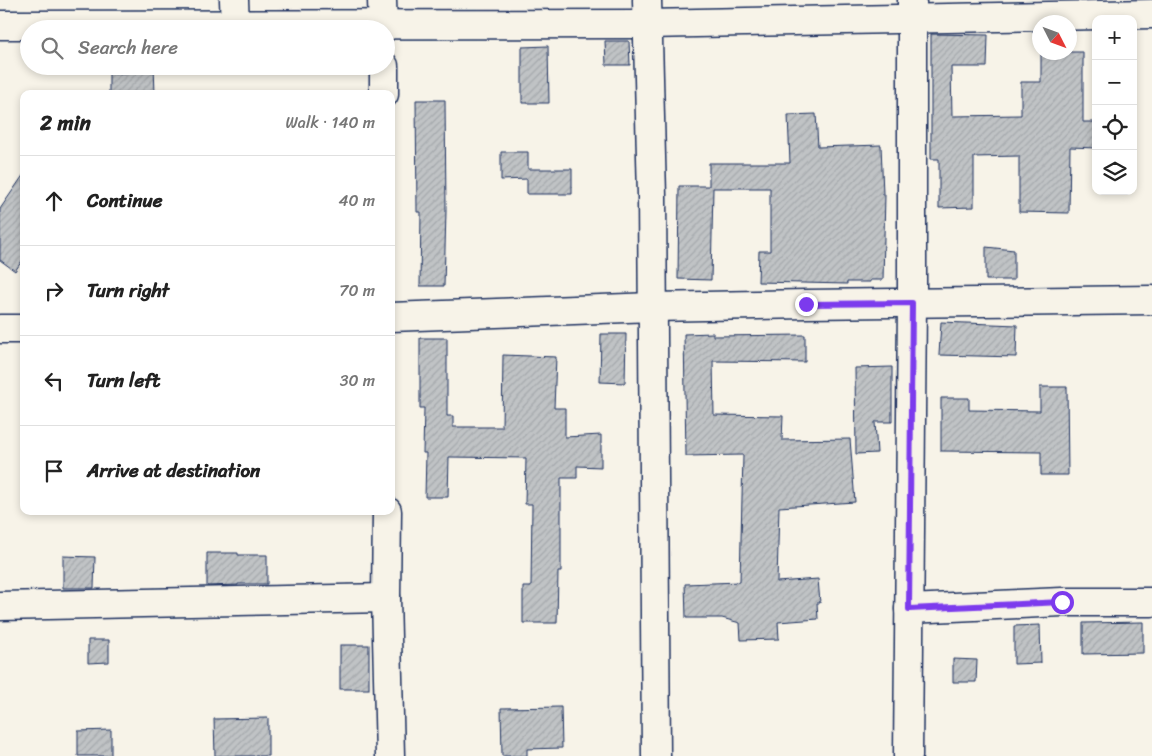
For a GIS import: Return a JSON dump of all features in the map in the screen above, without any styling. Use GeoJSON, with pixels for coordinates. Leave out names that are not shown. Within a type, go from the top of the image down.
{"type":"FeatureCollection","features":[{"type":"Feature","properties":{"kind":"street"},"geometry":{"type":"LineString","coordinates":[[908,756],[912,303],[912,9]]}},
{"type":"Feature","properties":{"kind":"street"},"geometry":{"type":"LineString","coordinates":[[98,20],[235,13],[382,18],[912,9],[1152,14]]}},
{"type":"Feature","properties":{"kind":"street"},"geometry":{"type":"LineString","coordinates":[[648,12],[652,196],[656,756]]}},
{"type":"Feature","properties":{"kind":"street"},"geometry":{"type":"LineString","coordinates":[[0,25],[20,24]]}},
{"type":"Feature","properties":{"kind":"street"},"geometry":{"type":"LineString","coordinates":[[384,75],[384,90]]}},
{"type":"Feature","properties":{"kind":"street"},"geometry":{"type":"LineString","coordinates":[[395,317],[653,307],[1152,300]]}},
{"type":"Feature","properties":{"kind":"street"},"geometry":{"type":"LineString","coordinates":[[0,329],[20,329]]}},
{"type":"Feature","properties":{"kind":"street"},"geometry":{"type":"LineString","coordinates":[[387,515],[386,598],[390,756]]}},
{"type":"Feature","properties":{"kind":"street"},"geometry":{"type":"LineString","coordinates":[[0,606],[386,598]]}},
{"type":"Feature","properties":{"kind":"street"},"geometry":{"type":"LineString","coordinates":[[909,609],[1062,602],[1152,602]]}},
{"type":"Feature","properties":{"kind":"building"},"geometry":{"type":"Polygon","coordinates":[[[931,34],[988,35],[987,67],[951,67],[952,116],[1021,115],[1021,82],[1041,82],[1041,60],[1077,60],[1077,52],[1083,52],[1083,122],[1092,122],[1092,148],[1070,147],[1069,213],[1019,212],[1019,156],[974,157],[974,207],[939,208],[939,159],[931,159],[931,34]]]}},
{"type":"Feature","properties":{"kind":"building"},"geometry":{"type":"Polygon","coordinates":[[[605,41],[629,41],[630,65],[606,65],[605,41]]]}},
{"type":"Feature","properties":{"kind":"building"},"geometry":{"type":"Polygon","coordinates":[[[548,46],[549,103],[522,103],[522,47],[548,46]]]}},
{"type":"Feature","properties":{"kind":"building"},"geometry":{"type":"Polygon","coordinates":[[[109,75],[154,75],[155,90],[109,90],[109,75]]]}},
{"type":"Feature","properties":{"kind":"building"},"geometry":{"type":"Polygon","coordinates":[[[416,100],[445,100],[446,211],[444,286],[420,286],[421,212],[417,212],[416,100]]]}},
{"type":"Feature","properties":{"kind":"building"},"geometry":{"type":"Polygon","coordinates":[[[816,114],[818,147],[881,145],[883,194],[885,194],[883,280],[847,282],[847,284],[758,282],[759,251],[770,251],[770,188],[713,188],[711,280],[678,279],[679,186],[709,186],[709,163],[790,163],[788,115],[816,114]]]}},
{"type":"Feature","properties":{"kind":"building"},"geometry":{"type":"Polygon","coordinates":[[[501,152],[528,152],[528,169],[572,169],[572,194],[527,194],[527,179],[501,180],[501,152]]]}},
{"type":"Feature","properties":{"kind":"building"},"geometry":{"type":"Polygon","coordinates":[[[20,180],[20,264],[15,271],[0,260],[0,209],[20,180]]]}},
{"type":"Feature","properties":{"kind":"building"},"geometry":{"type":"Polygon","coordinates":[[[986,247],[1014,250],[1014,280],[986,280],[986,247]]]}},
{"type":"Feature","properties":{"kind":"building"},"geometry":{"type":"Polygon","coordinates":[[[941,322],[1017,325],[1016,357],[939,355],[941,322]]]}},
{"type":"Feature","properties":{"kind":"building"},"geometry":{"type":"Polygon","coordinates":[[[713,333],[713,336],[805,335],[805,362],[713,361],[714,415],[783,416],[782,440],[850,439],[855,502],[779,507],[777,582],[818,579],[820,603],[817,603],[818,619],[778,622],[779,639],[741,640],[740,623],[722,618],[686,618],[685,584],[740,582],[743,455],[686,456],[684,334],[713,333]]]}},
{"type":"Feature","properties":{"kind":"building"},"geometry":{"type":"Polygon","coordinates":[[[601,334],[626,334],[625,383],[600,382],[601,334]]]}},
{"type":"Feature","properties":{"kind":"building"},"geometry":{"type":"Polygon","coordinates":[[[420,338],[447,338],[447,416],[453,416],[453,427],[502,427],[503,355],[556,357],[554,408],[565,408],[565,437],[601,435],[601,467],[577,466],[577,478],[561,478],[561,572],[558,572],[557,623],[523,623],[523,587],[531,587],[532,504],[525,504],[526,458],[449,457],[448,497],[425,497],[426,453],[423,453],[424,408],[420,408],[420,338]]]}},
{"type":"Feature","properties":{"kind":"building"},"geometry":{"type":"Polygon","coordinates":[[[892,367],[892,422],[875,422],[877,453],[856,454],[855,368],[892,367]]]}},
{"type":"Feature","properties":{"kind":"building"},"geometry":{"type":"Polygon","coordinates":[[[1040,387],[1067,387],[1068,475],[1041,475],[1041,452],[941,451],[941,398],[969,398],[969,410],[1040,411],[1040,387]]]}},
{"type":"Feature","properties":{"kind":"building"},"geometry":{"type":"Polygon","coordinates":[[[207,553],[267,555],[267,584],[207,586],[207,553]]]}},
{"type":"Feature","properties":{"kind":"building"},"geometry":{"type":"Polygon","coordinates":[[[63,556],[95,557],[94,588],[63,588],[63,556]]]}},
{"type":"Feature","properties":{"kind":"building"},"geometry":{"type":"Polygon","coordinates":[[[1143,622],[1143,653],[1083,654],[1083,623],[1143,622]]]}},
{"type":"Feature","properties":{"kind":"building"},"geometry":{"type":"Polygon","coordinates":[[[1040,625],[1041,663],[1014,664],[1014,626],[1040,625]]]}},
{"type":"Feature","properties":{"kind":"building"},"geometry":{"type":"Polygon","coordinates":[[[88,640],[109,640],[109,662],[88,663],[88,640]]]}},
{"type":"Feature","properties":{"kind":"building"},"geometry":{"type":"Polygon","coordinates":[[[340,645],[369,645],[369,689],[340,689],[340,645]]]}},
{"type":"Feature","properties":{"kind":"building"},"geometry":{"type":"Polygon","coordinates":[[[953,659],[977,660],[976,682],[953,682],[953,659]]]}},
{"type":"Feature","properties":{"kind":"building"},"geometry":{"type":"Polygon","coordinates":[[[561,707],[562,748],[527,749],[527,756],[502,756],[501,708],[561,707]]]}},
{"type":"Feature","properties":{"kind":"building"},"geometry":{"type":"Polygon","coordinates":[[[268,718],[268,756],[215,756],[214,719],[268,718]]]}},
{"type":"Feature","properties":{"kind":"building"},"geometry":{"type":"Polygon","coordinates":[[[111,730],[111,756],[78,756],[78,731],[111,730]]]}},
{"type":"Feature","properties":{"kind":"route"},"geometry":{"type":"LineString","coordinates":[[806,304],[912,303],[909,609],[1062,602]]}}]}
